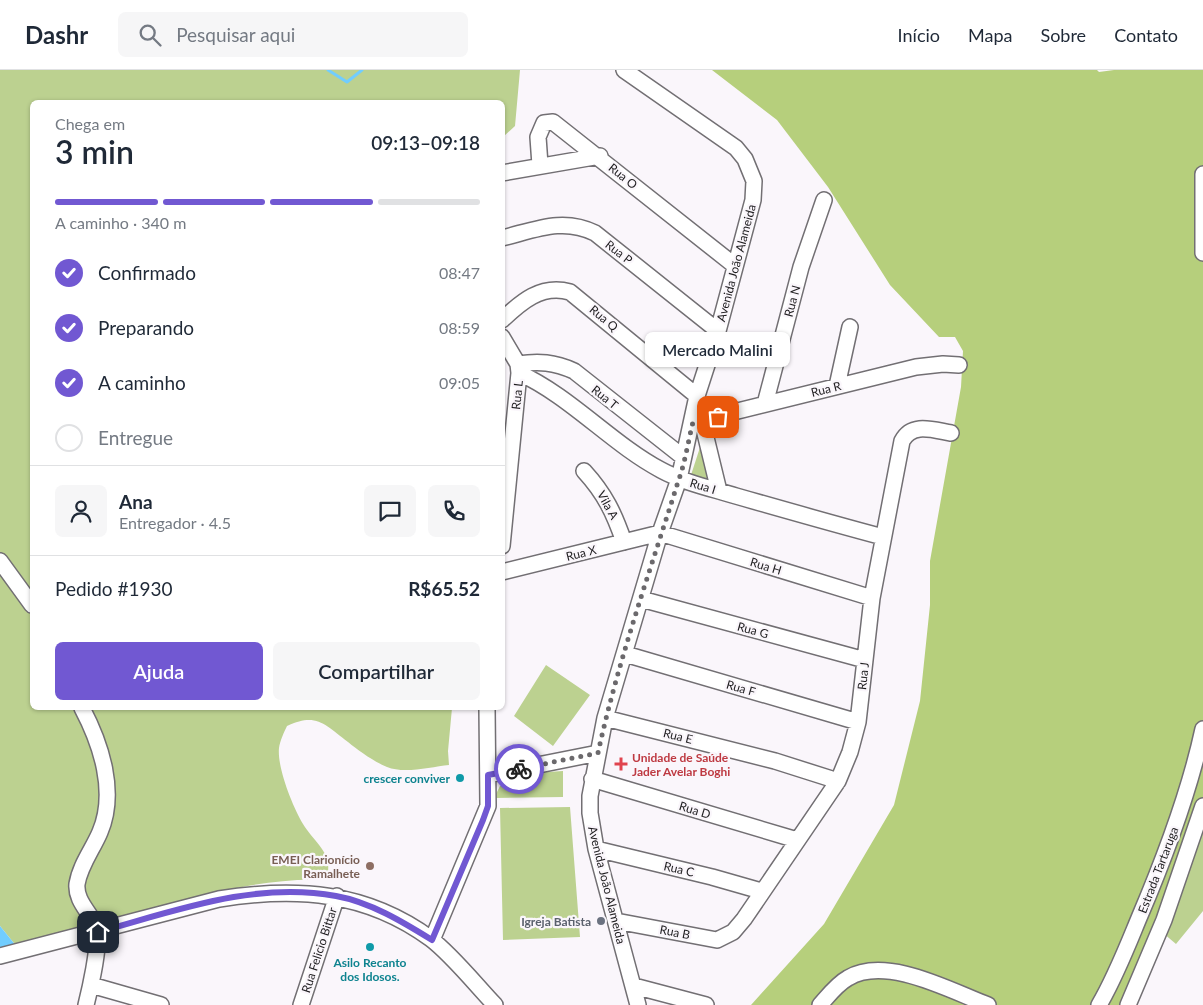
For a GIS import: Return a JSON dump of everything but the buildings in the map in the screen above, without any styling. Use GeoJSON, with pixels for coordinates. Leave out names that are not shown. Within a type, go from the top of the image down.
{"type":"FeatureCollection","features":[{"type":"Feature","properties":{"kind":"street","name":"Avenida João Alameida"},"geometry":{"type":"LineString","coordinates":[[624,70],[729,141],[744,160],[754,189],[718,331],[697,396],[697,422],[683,457],[679,479],[660,534],[605,718],[592,779],[590,813],[596,849],[638,1005]]}},
{"type":"Feature","properties":{"kind":"street","name":"Rua O"},"geometry":{"type":"LineString","coordinates":[[540,165],[538,137],[542,126],[547,122],[560,125],[734,265]]}},
{"type":"Feature","properties":{"kind":"street"},"geometry":{"type":"LineString","coordinates":[[505,172],[600,156]]}},
{"type":"Feature","properties":{"kind":"street"},"geometry":{"type":"LineString","coordinates":[[1203,174],[1203,253]]}},
{"type":"Feature","properties":{"kind":"street","name":"Rua N"},"geometry":{"type":"LineString","coordinates":[[765,404],[801,267],[824,200]]}},
{"type":"Feature","properties":{"kind":"street","name":"Rua P"},"geometry":{"type":"LineString","coordinates":[[505,237],[565,224],[580,226],[595,233],[718,331]]}},
{"type":"Feature","properties":{"kind":"street","name":"Rua Q"},"geometry":{"type":"LineString","coordinates":[[505,317],[521,302],[535,294],[553,290],[570,292],[697,396]]}},
{"type":"Feature","properties":{"kind":"street"},"geometry":{"type":"LineString","coordinates":[[837,386],[850,326]]}},
{"type":"Feature","properties":{"kind":"street","name":"Rua L"},"geometry":{"type":"LineString","coordinates":[[505,343],[518,368],[505,513]]}},
{"type":"Feature","properties":{"kind":"street","name":"Rua T"},"geometry":{"type":"LineString","coordinates":[[518,368],[546,361],[558,363],[574,371],[683,457]]}},
{"type":"Feature","properties":{"kind":"street","name":"Rua R"},"geometry":{"type":"LineString","coordinates":[[697,422],[928,365],[959,365]]}},
{"type":"Feature","properties":{"kind":"street","name":"Rua I"},"geometry":{"type":"LineString","coordinates":[[518,368],[644,460],[679,479],[883,537]]}},
{"type":"Feature","properties":{"kind":"street"},"geometry":{"type":"LineString","coordinates":[[697,422],[719,491]]}},
{"type":"Feature","properties":{"kind":"street","name":"Rua J"},"geometry":{"type":"LineString","coordinates":[[733,932],[838,781],[850,752],[858,722],[872,598],[905,436],[917,428],[951,433]]}},
{"type":"Feature","properties":{"kind":"street","name":"Vila A"},"geometry":{"type":"LineString","coordinates":[[584,471],[602,491],[616,518],[624,542]]}},
{"type":"Feature","properties":{"kind":"street","name":"Rua X"},"geometry":{"type":"LineString","coordinates":[[505,571],[660,534]]}},
{"type":"Feature","properties":{"kind":"street","name":"Rua H"},"geometry":{"type":"LineString","coordinates":[[660,534],[872,598]]}},
{"type":"Feature","properties":{"kind":"street"},"geometry":{"type":"LineString","coordinates":[[0,561],[30,602]]}},
{"type":"Feature","properties":{"kind":"street","name":"Rua G"},"geometry":{"type":"LineString","coordinates":[[641,600],[865,660]]}},
{"type":"Feature","properties":{"kind":"street","name":"Rua F"},"geometry":{"type":"LineString","coordinates":[[625,654],[858,722]]}},
{"type":"Feature","properties":{"kind":"street"},"geometry":{"type":"LineString","coordinates":[[83,710],[101,753],[107,796],[106,818],[87,858],[77,885],[82,906],[98,932],[91,985],[86,1005]]}},
{"type":"Feature","properties":{"kind":"street"},"geometry":{"type":"LineString","coordinates":[[432,940],[488,806],[487,710]]}},
{"type":"Feature","properties":{"kind":"street","name":"Rua E"},"geometry":{"type":"LineString","coordinates":[[605,718],[775,761],[838,781]]}},
{"type":"Feature","properties":{"kind":"street","name":"Estrada Tartaruga"},"geometry":{"type":"LineString","coordinates":[[1099,1005],[1130,940],[1158,872],[1185,796],[1203,729]]}},
{"type":"Feature","properties":{"kind":"street"},"geometry":{"type":"LineString","coordinates":[[488,775],[598,753]]}},
{"type":"Feature","properties":{"kind":"street","name":"Rua D"},"geometry":{"type":"LineString","coordinates":[[592,779],[797,840]]}},
{"type":"Feature","properties":{"kind":"street","name":"Estrada Tartaruga"},"geometry":{"type":"LineString","coordinates":[[1128,1005],[1164,920],[1203,806]]}},
{"type":"Feature","properties":{"kind":"street","name":"Rua C"},"geometry":{"type":"LineString","coordinates":[[596,849],[712,876],[761,891]]}},
{"type":"Feature","properties":{"kind":"street"},"geometry":{"type":"LineString","coordinates":[[0,956],[219,899],[246,894],[293,891],[337,896],[378,910],[432,940],[495,1005]]}},
{"type":"Feature","properties":{"kind":"street","name":"Rua Felicio Bittar"},"geometry":{"type":"LineString","coordinates":[[301,1005],[337,896]]}},
{"type":"Feature","properties":{"kind":"street","name":"Rua B"},"geometry":{"type":"LineString","coordinates":[[616,920],[710,939],[722,939],[733,932]]}},
{"type":"Feature","properties":{"kind":"street"},"geometry":{"type":"LineString","coordinates":[[820,1005],[847,978],[863,972],[884,969],[911,976],[988,1005]]}},
{"type":"Feature","properties":{"kind":"street"},"geometry":{"type":"LineString","coordinates":[[91,985],[161,1005]]}},
{"type":"Feature","properties":{"kind":"street"},"geometry":{"type":"LineString","coordinates":[[634,986],[706,1005]]}},
{"type":"Feature","properties":{"kind":"green space"},"geometry":{"type":"Polygon","coordinates":[[[0,70],[520,70],[515,126],[505,135],[505,100],[30,100],[30,710],[452,710],[448,751],[449,765],[418,769],[401,770],[382,765],[320,722],[306,720],[287,726],[279,748],[280,766],[290,798],[299,817],[326,856],[328,871],[326,880],[283,881],[241,887],[17,947],[0,926],[0,70]]]}},
{"type":"Feature","properties":{"kind":"green space"},"geometry":{"type":"Polygon","coordinates":[[[712,70],[1097,70],[1099,72],[1114,70],[1203,70],[1203,825],[1131,1005],[751,1005],[824,924],[894,805],[920,701],[930,605],[930,561],[961,387],[963,351],[955,337],[939,337],[890,285],[828,187],[777,120],[712,70]]]}},
{"type":"Feature","properties":{"kind":"green space"},"geometry":{"type":"Polygon","coordinates":[[[704,435],[720,458],[723,487],[691,475],[704,435]]]}},
{"type":"Feature","properties":{"kind":"green space"},"geometry":{"type":"Polygon","coordinates":[[[546,665],[590,695],[553,746],[514,716],[546,665]]]}},
{"type":"Feature","properties":{"kind":"green space"},"geometry":{"type":"Polygon","coordinates":[[[563,771],[563,797],[494,798],[500,786],[516,784],[517,774],[563,771]]]}},
{"type":"Feature","properties":{"kind":"green space"},"geometry":{"type":"Polygon","coordinates":[[[570,807],[580,937],[503,940],[500,808],[570,807]]]}},
{"type":"Feature","properties":{"kind":"green space"},"geometry":{"type":"Polygon","coordinates":[[[1203,825],[1203,911],[1176,944],[1163,933],[1203,825]]]}},
{"type":"Feature","properties":{"kind":"water"},"geometry":{"type":"Polygon","coordinates":[[[0,926],[17,947],[0,951],[0,926]]]}},
{"type":"Feature","properties":{"kind":"waterway"},"geometry":{"type":"LineString","coordinates":[[328,70],[347,82],[362,70]]}},
{"type":"Feature","properties":{"kind":"way so far"},"geometry":{"type":"LineString","coordinates":[[519,769],[598,753],[613,690],[660,534],[679,479],[693,422],[718,417]]}},
{"type":"Feature","properties":{"kind":"place","name":"Mercado Malini"},"geometry":{"type":"Point","coordinates":[718,417]}},
{"type":"Feature","properties":{"kind":"place","name":"Unidade de Saúde Jader Avelar Boghi"},"geometry":{"type":"Point","coordinates":[621,764]}},
{"type":"Feature","properties":{"kind":"place","name":"crescer conviver"},"geometry":{"type":"Point","coordinates":[460,778]}},
{"type":"Feature","properties":{"kind":"place","name":"EMEI Clarionício Ramalhete"},"geometry":{"type":"Point","coordinates":[370,866]}},
{"type":"Feature","properties":{"kind":"place","name":"Igreja Batista"},"geometry":{"type":"Point","coordinates":[601,921]}},
{"type":"Feature","properties":{"kind":"place","name":"Asilo Recanto dos Idosos."},"geometry":{"type":"Point","coordinates":[370,947]}},
{"type":"Feature","properties":{"kind":"route"},"geometry":{"type":"LineString","coordinates":[[98,932],[219,899],[255,893],[293,891],[337,896],[378,910],[407,924],[432,940],[488,806],[488,775],[519,769]]}}]}
